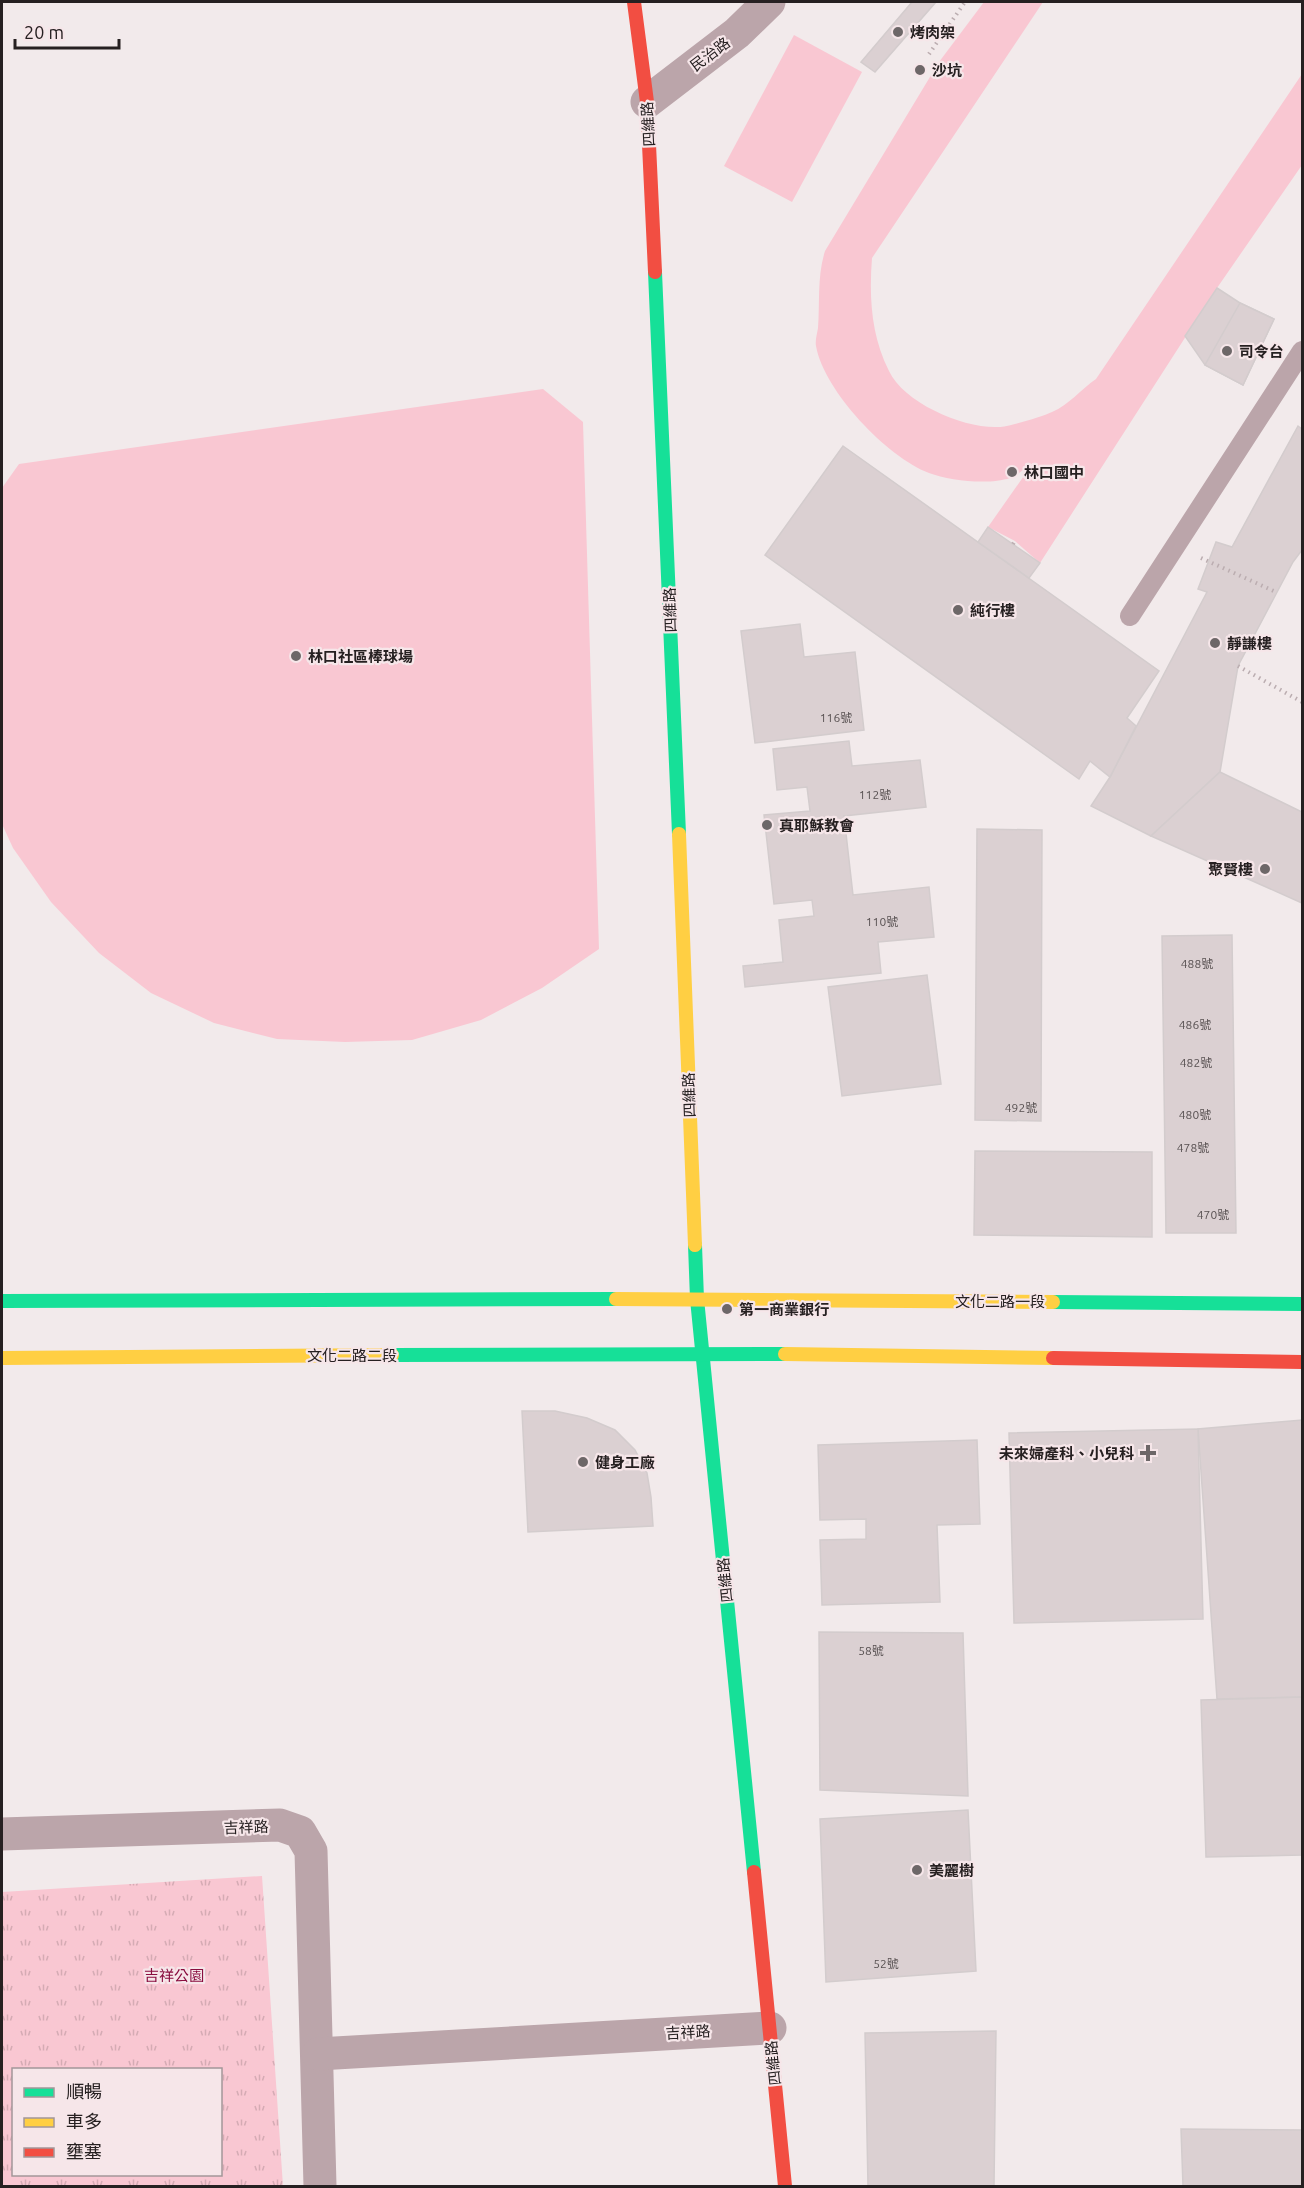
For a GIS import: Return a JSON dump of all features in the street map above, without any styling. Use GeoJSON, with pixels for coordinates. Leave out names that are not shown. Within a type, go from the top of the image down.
{"type":"FeatureCollection","features":[{"type":"Feature","properties":{"kind":"street","name":"四維路"},"geometry":{"type":"LineString","coordinates":[[634,2],[647,102],[667,519],[697,1299],[785,2187]]}},
{"type":"Feature","properties":{"kind":"street","name":"民治路"},"geometry":{"type":"LineString","coordinates":[[647,102],[737,33],[769,2]]}},
{"type":"Feature","properties":{"kind":"street"},"geometry":{"type":"LineString","coordinates":[[2,1301],[697,1299]]}},
{"type":"Feature","properties":{"kind":"street","name":"文化二路一段"},"geometry":{"type":"LineString","coordinates":[[697,1299],[1302,1304]]}},
{"type":"Feature","properties":{"kind":"street"},"geometry":{"type":"LineString","coordinates":[[703,1353],[1302,1362]]}},
{"type":"Feature","properties":{"kind":"street","name":"文化二路二段"},"geometry":{"type":"LineString","coordinates":[[2,1358],[703,1353]]}},
{"type":"Feature","properties":{"kind":"street","name":"吉祥路"},"geometry":{"type":"LineString","coordinates":[[2,1834],[280,1826],[300,1832],[311,1851],[321,2187]]}},
{"type":"Feature","properties":{"kind":"street","name":"吉祥路"},"geometry":{"type":"LineString","coordinates":[[318,2054],[770,2028]]}},
{"type":"Feature","properties":{"kind":"lane"},"geometry":{"type":"LineString","coordinates":[[1130,616],[1302,351]]}},
{"type":"Feature","properties":{"kind":"path"},"geometry":{"type":"LineString","coordinates":[[929,54],[966,2]]}},
{"type":"Feature","properties":{"kind":"path"},"geometry":{"type":"LineString","coordinates":[[1176,546],[1276,592]]}},
{"type":"Feature","properties":{"kind":"path"},"geometry":{"type":"LineString","coordinates":[[1238,666],[1302,702]]}},
{"type":"Feature","properties":{"kind":"green space"},"geometry":{"type":"Polygon","coordinates":[[[984,2],[1043,2],[872,258],[871,273],[871,301],[875,330],[889,371],[908,394],[921,403],[936,412],[969,424],[999,427],[1042,416],[1064,405],[1096,379],[1302,74],[1302,165],[1217,288],[1040,563],[1015,541],[988,527],[1033,463],[1010,478],[981,482],[938,476],[912,465],[877,438],[844,402],[821,364],[816,344],[820,280],[825,251],[939,62],[984,2]]]}},
{"type":"Feature","properties":{"kind":"green space"},"geometry":{"type":"Polygon","coordinates":[[[794,35],[862,72],[792,202],[724,166],[794,35]]]}},
{"type":"Feature","properties":{"kind":"green space","name":"林口社區棒球場"},"geometry":{"type":"Polygon","coordinates":[[[543,389],[583,422],[599,949],[542,988],[481,1020],[412,1040],[345,1042],[277,1039],[214,1023],[151,993],[99,953],[51,902],[13,848],[2,824],[2,488],[19,464],[543,389]]]}},
{"type":"Feature","properties":{"kind":"green space","name":"吉祥公園"},"geometry":{"type":"Polygon","coordinates":[[[262,1876],[283,2186],[2,2186],[2,1892],[262,1876]]]}},
{"type":"Feature","properties":{"kind":"building","name":"烤肉架"},"geometry":{"type":"Polygon","coordinates":[[[912,2],[936,2],[875,72],[861,62],[912,2]]]}},
{"type":"Feature","properties":{"kind":"building","name":"司令台"},"geometry":{"type":"Polygon","coordinates":[[[1217,288],[1240,303],[1274,319],[1243,385],[1205,365],[1185,336],[1217,288]]]}},
{"type":"Feature","properties":{"kind":"building","name":"司令台"},"geometry":{"type":"Polygon","coordinates":[[[1240,303],[1274,319],[1243,385],[1205,365],[1240,303]]]}},
{"type":"Feature","properties":{"kind":"building","name":"靜謙樓"},"geometry":{"type":"Polygon","coordinates":[[[1298,426],[1302,429],[1302,550],[1293,562],[1238,666],[1220,772],[1151,836],[1091,806],[1110,777],[1207,592],[1198,589],[1216,542],[1232,547],[1298,426]]]}},
{"type":"Feature","properties":{"kind":"building","name":"純行樓"},"geometry":{"type":"Polygon","coordinates":[[[843,446],[1159,671],[1127,718],[1136,726],[1110,777],[1090,761],[1079,779],[765,555],[843,446]]]}},
{"type":"Feature","properties":{"kind":"building"},"geometry":{"type":"Polygon","coordinates":[[[988,527],[1040,563],[1029,578],[978,542],[988,527]]]}},
{"type":"Feature","properties":{"kind":"building"},"geometry":{"type":"Polygon","coordinates":[[[800,624],[804,657],[855,652],[864,730],[755,743],[741,631],[800,624]]]}},
{"type":"Feature","properties":{"kind":"building"},"geometry":{"type":"Polygon","coordinates":[[[849,741],[852,766],[920,760],[926,807],[844,816],[853,895],[929,887],[934,937],[878,942],[881,973],[745,987],[743,966],[783,962],[779,920],[814,916],[812,900],[774,904],[764,815],[810,811],[807,787],[777,790],[773,749],[849,741]]]}},
{"type":"Feature","properties":{"kind":"building","name":"聚賢樓"},"geometry":{"type":"Polygon","coordinates":[[[1220,772],[1302,812],[1302,903],[1151,836],[1220,772]]]}},
{"type":"Feature","properties":{"kind":"building"},"geometry":{"type":"Polygon","coordinates":[[[977,829],[1042,830],[1041,1121],[975,1120],[977,829]]]}},
{"type":"Feature","properties":{"kind":"building"},"geometry":{"type":"Polygon","coordinates":[[[1232,935],[1236,1233],[1166,1233],[1162,936],[1232,935]]]}},
{"type":"Feature","properties":{"kind":"building"},"geometry":{"type":"Polygon","coordinates":[[[927,975],[941,1084],[842,1096],[828,987],[927,975]]]}},
{"type":"Feature","properties":{"kind":"building"},"geometry":{"type":"Polygon","coordinates":[[[975,1151],[1152,1152],[1152,1237],[974,1235],[975,1151]]]}},
{"type":"Feature","properties":{"kind":"building","name":"健身工廠"},"geometry":{"type":"Polygon","coordinates":[[[522,1411],[555,1411],[587,1418],[615,1430],[635,1450],[647,1473],[653,1526],[528,1532],[522,1411]]]}},
{"type":"Feature","properties":{"kind":"building"},"geometry":{"type":"Polygon","coordinates":[[[1302,1420],[1302,1697],[1217,1699],[1198,1429],[1302,1420]]]}},
{"type":"Feature","properties":{"kind":"building"},"geometry":{"type":"Polygon","coordinates":[[[1198,1429],[1203,1619],[1014,1623],[1009,1433],[1198,1429]]]}},
{"type":"Feature","properties":{"kind":"building"},"geometry":{"type":"Polygon","coordinates":[[[977,1440],[980,1524],[937,1525],[940,1602],[822,1605],[820,1540],[866,1539],[866,1519],[820,1520],[818,1445],[977,1440]]]}},
{"type":"Feature","properties":{"kind":"building"},"geometry":{"type":"Polygon","coordinates":[[[819,1632],[963,1633],[968,1796],[820,1790],[819,1632]]]}},
{"type":"Feature","properties":{"kind":"building"},"geometry":{"type":"Polygon","coordinates":[[[1302,1697],[1302,1855],[1206,1857],[1201,1700],[1302,1697]]]}},
{"type":"Feature","properties":{"kind":"building"},"geometry":{"type":"Polygon","coordinates":[[[968,1810],[976,1971],[826,1982],[820,1819],[968,1810]]]}},
{"type":"Feature","properties":{"kind":"building"},"geometry":{"type":"Polygon","coordinates":[[[996,2031],[994,2186],[868,2186],[865,2033],[996,2031]]]}},
{"type":"Feature","properties":{"kind":"building"},"geometry":{"type":"Polygon","coordinates":[[[1181,2129],[1302,2130],[1302,2186],[1183,2186],[1181,2129]]]}},
{"type":"Feature","properties":{"kind":"traffic: fast"},"geometry":{"type":"LineString","coordinates":[[655,272],[679,834]]}},
{"type":"Feature","properties":{"kind":"traffic: fast"},"geometry":{"type":"LineString","coordinates":[[695,1245],[697,1299],[754,1872]]}},
{"type":"Feature","properties":{"kind":"traffic: fast"},"geometry":{"type":"LineString","coordinates":[[2,1301],[616,1299]]}},
{"type":"Feature","properties":{"kind":"traffic: fast"},"geometry":{"type":"LineString","coordinates":[[1053,1302],[1302,1304]]}},
{"type":"Feature","properties":{"kind":"traffic: fast"},"geometry":{"type":"LineString","coordinates":[[392,1355],[785,1354]]}},
{"type":"Feature","properties":{"kind":"traffic: slow"},"geometry":{"type":"LineString","coordinates":[[679,834],[695,1245]]}},
{"type":"Feature","properties":{"kind":"traffic: slow"},"geometry":{"type":"LineString","coordinates":[[616,1299],[1053,1302]]}},
{"type":"Feature","properties":{"kind":"traffic: slow"},"geometry":{"type":"LineString","coordinates":[[785,1354],[1053,1358]]}},
{"type":"Feature","properties":{"kind":"traffic: slow"},"geometry":{"type":"LineString","coordinates":[[2,1358],[392,1355]]}},
{"type":"Feature","properties":{"kind":"traffic: jam"},"geometry":{"type":"LineString","coordinates":[[634,2],[647,102],[655,272]]}},
{"type":"Feature","properties":{"kind":"traffic: jam"},"geometry":{"type":"LineString","coordinates":[[1053,1358],[1302,1362]]}},
{"type":"Feature","properties":{"kind":"traffic: jam"},"geometry":{"type":"LineString","coordinates":[[754,1872],[785,2186]]}},
{"type":"Feature","properties":{"kind":"place","name":"烤肉架"},"geometry":{"type":"Point","coordinates":[898,32]}},
{"type":"Feature","properties":{"kind":"place","name":"沙坑"},"geometry":{"type":"Point","coordinates":[920,70]}},
{"type":"Feature","properties":{"kind":"place","name":"司令台"},"geometry":{"type":"Point","coordinates":[1227,351]}},
{"type":"Feature","properties":{"kind":"place","name":"林口國中"},"geometry":{"type":"Point","coordinates":[1012,472]}},
{"type":"Feature","properties":{"kind":"place","name":"純行樓"},"geometry":{"type":"Point","coordinates":[958,610]}},
{"type":"Feature","properties":{"kind":"place","name":"靜謙樓"},"geometry":{"type":"Point","coordinates":[1215,643]}},
{"type":"Feature","properties":{"kind":"place","name":"林口社區棒球場"},"geometry":{"type":"Point","coordinates":[296,656]}},
{"type":"Feature","properties":{"kind":"place","name":"真耶穌教會"},"geometry":{"type":"Point","coordinates":[767,825]}},
{"type":"Feature","properties":{"kind":"place","name":"聚賢樓"},"geometry":{"type":"Point","coordinates":[1265,869]}},
{"type":"Feature","properties":{"kind":"place","name":"第一商業銀行"},"geometry":{"type":"Point","coordinates":[727,1309]}},
{"type":"Feature","properties":{"kind":"place","name":"未來婦產科、小兒科"},"geometry":{"type":"Point","coordinates":[1148,1453]}},
{"type":"Feature","properties":{"kind":"place","name":"健身工廠"},"geometry":{"type":"Point","coordinates":[583,1462]}},
{"type":"Feature","properties":{"kind":"place","name":"美麗樹"},"geometry":{"type":"Point","coordinates":[917,1870]}}]}
